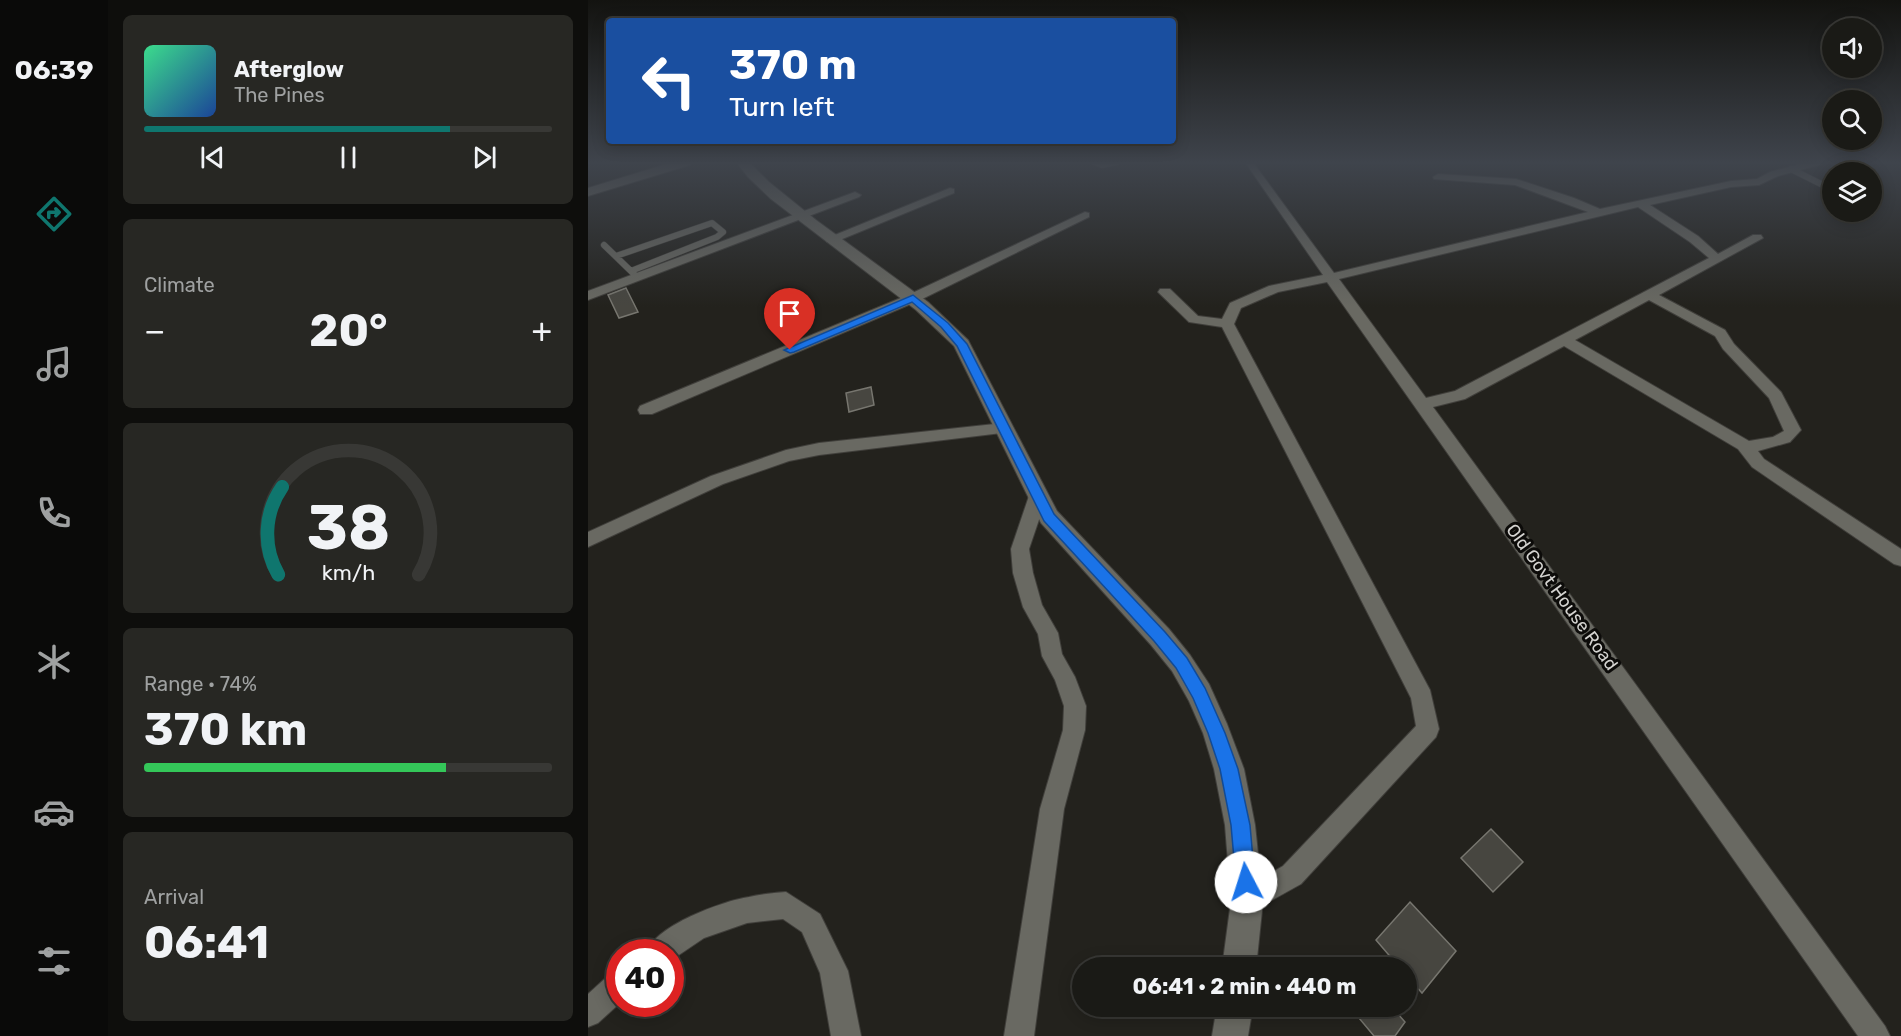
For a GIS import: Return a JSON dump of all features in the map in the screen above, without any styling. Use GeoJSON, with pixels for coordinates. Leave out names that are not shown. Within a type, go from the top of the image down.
{"type":"FeatureCollection","features":[{"type":"Feature","properties":{"kind":"street"},"geometry":{"type":"LineString","coordinates":[[794,210],[913,298],[962,344],[1049,517],[1160,637],[1181,663],[1199,693],[1217,733],[1229,769],[1240,825],[1247,901],[1240,957]]}},
{"type":"Feature","properties":{"kind":"street"},"geometry":{"type":"LineString","coordinates":[[588,296],[634,274],[813,210]]}},
{"type":"Feature","properties":{"kind":"street"},"geometry":{"type":"LineString","coordinates":[[831,239],[902,210]]}},
{"type":"Feature","properties":{"kind":"street","name":"Old Govt House Road"},"geometry":{"type":"LineString","coordinates":[[1284,210],[1875,1036]]}},
{"type":"Feature","properties":{"kind":"street"},"geometry":{"type":"LineString","coordinates":[[1593,210],[1599,213]]}},
{"type":"Feature","properties":{"kind":"street"},"geometry":{"type":"LineString","coordinates":[[1227,324],[1235,306],[1274,289],[1611,210]]}},
{"type":"Feature","properties":{"kind":"street"},"geometry":{"type":"LineString","coordinates":[[1651,210],[1694,239],[1717,259]]}},
{"type":"Feature","properties":{"kind":"street"},"geometry":{"type":"LineString","coordinates":[[646,411],[913,298],[1085,215]]}},
{"type":"Feature","properties":{"kind":"street"},"geometry":{"type":"LineString","coordinates":[[1424,404],[1460,395],[1757,238]]}},
{"type":"Feature","properties":{"kind":"street"},"geometry":{"type":"LineString","coordinates":[[1165,292],[1194,320],[1227,324]]}},
{"type":"Feature","properties":{"kind":"street"},"geometry":{"type":"LineString","coordinates":[[1649,295],[1720,333],[1728,346],[1776,396],[1793,430],[1777,441],[1745,447]]}},
{"type":"Feature","properties":{"kind":"street"},"geometry":{"type":"LineString","coordinates":[[1227,324],[1422,697],[1428,729],[1292,875],[1247,901]]}},
{"type":"Feature","properties":{"kind":"street"},"geometry":{"type":"LineString","coordinates":[[1565,340],[1745,447],[1758,463],[1901,559]]}},
{"type":"Feature","properties":{"kind":"street"},"geometry":{"type":"LineString","coordinates":[[588,540],[717,480],[786,456],[819,449],[1004,428]]}},
{"type":"Feature","properties":{"kind":"street"},"geometry":{"type":"LineString","coordinates":[[1019,1036],[1052,810],[1074,730],[1075,706],[1064,677],[1052,656],[1048,633],[1034,607],[1022,565],[1020,549],[1038,496]]}},
{"type":"Feature","properties":{"kind":"street"},"geometry":{"type":"LineString","coordinates":[[679,939],[697,927],[747,910],[786,905],[811,923],[834,971],[846,1036]]}},
{"type":"Feature","properties":{"kind":"street"},"geometry":{"type":"LineString","coordinates":[[588,1013],[606,997]]}},
{"type":"Feature","properties":{"kind":"street"},"geometry":{"type":"LineString","coordinates":[[1230,1036],[1233,1017]]}},
{"type":"Feature","properties":{"kind":"lane"},"geometry":{"type":"LineString","coordinates":[[604,245],[634,274],[717,237],[723,232],[712,223],[616,256]]}},
{"type":"Feature","properties":{"kind":"building"},"geometry":{"type":"Polygon","coordinates":[[[626,288],[638,312],[619,318],[608,295],[626,288]]]}},
{"type":"Feature","properties":{"kind":"building"},"geometry":{"type":"Polygon","coordinates":[[[871,387],[874,405],[849,412],[846,393],[871,387]]]}},
{"type":"Feature","properties":{"kind":"building"},"geometry":{"type":"Polygon","coordinates":[[[1491,829],[1523,862],[1493,892],[1461,858],[1491,829]]]}},
{"type":"Feature","properties":{"kind":"building"},"geometry":{"type":"Polygon","coordinates":[[[1410,902],[1456,951],[1422,993],[1417,987],[1417,957],[1391,957],[1376,940],[1410,902]]]}},
{"type":"Feature","properties":{"kind":"building"},"geometry":{"type":"Polygon","coordinates":[[[1358,1017],[1401,1017],[1405,1022],[1395,1036],[1374,1036],[1358,1017]]]}},
{"type":"Feature","properties":{"kind":"route"},"geometry":{"type":"LineString","coordinates":[[790,350],[913,298],[962,344],[1049,517],[1160,637],[1181,663],[1199,693],[1217,733],[1229,769],[1240,825],[1246,882]]}}]}
